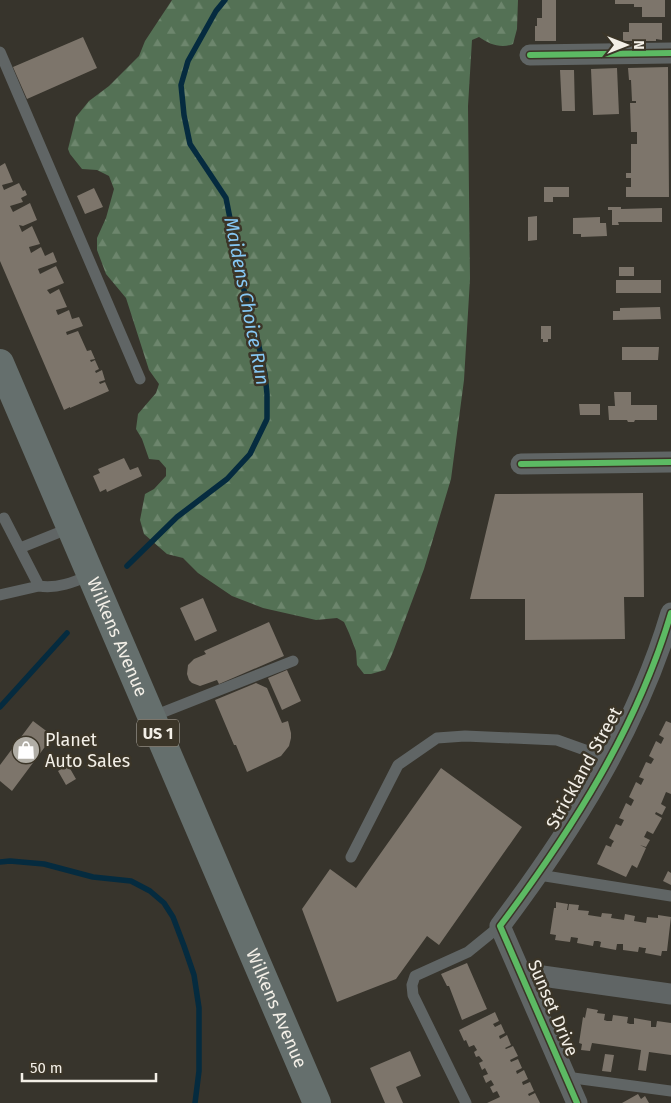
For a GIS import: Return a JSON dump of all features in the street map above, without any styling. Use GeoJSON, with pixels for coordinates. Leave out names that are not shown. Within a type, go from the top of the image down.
{"type":"FeatureCollection","features":[{"type":"Feature","properties":{"kind":"main road","name":"Wilkens Avenue"},"geometry":{"type":"LineString","coordinates":[[0,363],[317,1103]]}},
{"type":"Feature","properties":{"kind":"street"},"geometry":{"type":"LineString","coordinates":[[530,55],[671,53]]}},
{"type":"Feature","properties":{"kind":"street"},"geometry":{"type":"LineString","coordinates":[[521,464],[671,462]]}},
{"type":"Feature","properties":{"kind":"street","name":"Strickland Street"},"geometry":{"type":"LineString","coordinates":[[500,926],[539,875],[586,803],[665,652],[671,613]]}},
{"type":"Feature","properties":{"kind":"street","name":"Sunset Drive"},"geometry":{"type":"LineString","coordinates":[[500,926],[577,1103]]}},
{"type":"Feature","properties":{"kind":"street"},"geometry":{"type":"LineString","coordinates":[[521,973],[671,994]]}},
{"type":"Feature","properties":{"kind":"lane"},"geometry":{"type":"LineString","coordinates":[[0,52],[140,379]]}},
{"type":"Feature","properties":{"kind":"lane"},"geometry":{"type":"LineString","coordinates":[[4,518],[39,586]]}},
{"type":"Feature","properties":{"kind":"lane"},"geometry":{"type":"LineString","coordinates":[[20,548],[70,528]]}},
{"type":"Feature","properties":{"kind":"lane"},"geometry":{"type":"LineString","coordinates":[[0,595],[39,586],[49,588],[65,585],[91,575]]}},
{"type":"Feature","properties":{"kind":"lane"},"geometry":{"type":"LineString","coordinates":[[151,716],[292,661]]}},
{"type":"Feature","properties":{"kind":"lane"},"geometry":{"type":"LineString","coordinates":[[351,857],[398,765],[437,738],[465,736],[557,740],[610,759]]}},
{"type":"Feature","properties":{"kind":"lane"},"geometry":{"type":"LineString","coordinates":[[539,875],[671,896]]}},
{"type":"Feature","properties":{"kind":"lane"},"geometry":{"type":"LineString","coordinates":[[466,1103],[413,995],[412,985],[415,976],[468,952],[500,926]]}},
{"type":"Feature","properties":{"kind":"lane"},"geometry":{"type":"LineString","coordinates":[[566,1078],[671,1090]]}},
{"type":"Feature","properties":{"kind":"green space"},"geometry":{"type":"Polygon","coordinates":[[[172,0],[518,0],[517,29],[513,44],[495,45],[479,37],[472,40],[468,106],[470,279],[464,380],[451,479],[424,569],[385,670],[364,674],[357,665],[356,651],[344,622],[337,618],[316,620],[263,608],[232,596],[198,573],[183,558],[167,554],[144,534],[140,520],[145,494],[154,489],[166,476],[166,468],[159,460],[149,459],[142,439],[136,429],[138,414],[156,393],[159,384],[149,370],[126,298],[106,274],[97,250],[97,238],[106,218],[114,189],[109,176],[97,170],[82,169],[68,149],[76,117],[89,101],[109,86],[139,56],[145,41],[172,0]]]}},
{"type":"Feature","properties":{"kind":"building"},"geometry":{"type":"Polygon","coordinates":[[[542,0],[556,0],[556,41],[535,41],[537,18],[542,18],[542,0]]]}},
{"type":"Feature","properties":{"kind":"building"},"geometry":{"type":"Polygon","coordinates":[[[615,0],[665,0],[665,17],[642,17],[642,7],[634,7],[634,4],[615,4],[615,0]]]}},
{"type":"Feature","properties":{"kind":"building"},"geometry":{"type":"Polygon","coordinates":[[[629,23],[662,23],[662,40],[623,41],[623,32],[629,32],[629,23]]]}},
{"type":"Feature","properties":{"kind":"building"},"geometry":{"type":"Polygon","coordinates":[[[83,37],[97,68],[27,99],[13,67],[83,37]]]}},
{"type":"Feature","properties":{"kind":"building"},"geometry":{"type":"Polygon","coordinates":[[[668,67],[669,197],[626,197],[626,187],[631,187],[631,178],[626,178],[626,173],[631,173],[631,144],[637,144],[637,132],[631,132],[630,103],[636,103],[636,101],[632,101],[631,80],[629,80],[628,68],[668,67]]]}},
{"type":"Feature","properties":{"kind":"building"},"geometry":{"type":"Polygon","coordinates":[[[617,68],[619,114],[593,115],[591,69],[617,68]]]}},
{"type":"Feature","properties":{"kind":"building"},"geometry":{"type":"Polygon","coordinates":[[[560,70],[574,70],[575,111],[562,111],[560,70]]]}},
{"type":"Feature","properties":{"kind":"building"},"geometry":{"type":"Polygon","coordinates":[[[5,163],[13,182],[2,185],[4,190],[19,183],[27,195],[21,198],[23,202],[10,206],[13,212],[30,203],[37,220],[23,226],[19,225],[22,232],[32,226],[40,244],[29,247],[31,253],[41,247],[45,256],[53,252],[57,262],[38,269],[40,274],[56,266],[64,283],[47,290],[50,294],[59,289],[67,307],[56,310],[57,313],[58,315],[69,310],[72,319],[79,317],[83,326],[66,332],[67,335],[78,331],[87,351],[91,350],[95,359],[90,360],[91,362],[95,360],[99,369],[95,371],[96,373],[102,370],[105,380],[99,382],[100,384],[105,382],[109,391],[64,410],[0,261],[0,166],[5,163]]]}},
{"type":"Feature","properties":{"kind":"building"},"geometry":{"type":"Polygon","coordinates":[[[544,187],[569,187],[569,197],[553,197],[553,202],[544,202],[544,187]]]}},
{"type":"Feature","properties":{"kind":"building"},"geometry":{"type":"Polygon","coordinates":[[[94,188],[103,207],[85,214],[77,196],[94,188]]]}},
{"type":"Feature","properties":{"kind":"building"},"geometry":{"type":"Polygon","coordinates":[[[608,207],[621,207],[621,209],[662,208],[662,222],[618,222],[619,225],[612,225],[612,210],[608,210],[608,207]]]}},
{"type":"Feature","properties":{"kind":"building"},"geometry":{"type":"Polygon","coordinates":[[[537,216],[537,240],[528,241],[528,217],[537,216]]]}},
{"type":"Feature","properties":{"kind":"building"},"geometry":{"type":"Polygon","coordinates":[[[600,217],[600,223],[606,223],[607,236],[581,237],[581,234],[573,234],[573,218],[600,217]]]}},
{"type":"Feature","properties":{"kind":"building"},"geometry":{"type":"Polygon","coordinates":[[[619,267],[634,267],[634,276],[619,276],[619,267]]]}},
{"type":"Feature","properties":{"kind":"building"},"geometry":{"type":"Polygon","coordinates":[[[616,280],[661,280],[661,293],[616,293],[616,280]]]}},
{"type":"Feature","properties":{"kind":"building"},"geometry":{"type":"Polygon","coordinates":[[[660,307],[661,319],[613,320],[613,311],[620,311],[620,308],[660,307]]]}},
{"type":"Feature","properties":{"kind":"building"},"geometry":{"type":"Polygon","coordinates":[[[541,326],[551,326],[551,339],[548,339],[548,342],[543,342],[543,339],[541,339],[541,326]]]}},
{"type":"Feature","properties":{"kind":"building"},"geometry":{"type":"Polygon","coordinates":[[[622,347],[659,347],[658,360],[622,360],[622,347]]]}},
{"type":"Feature","properties":{"kind":"building"},"geometry":{"type":"Polygon","coordinates":[[[614,392],[631,392],[631,405],[657,405],[657,420],[635,420],[634,422],[628,422],[627,420],[609,420],[608,406],[615,406],[614,392]]]}},
{"type":"Feature","properties":{"kind":"building"},"geometry":{"type":"Polygon","coordinates":[[[579,404],[600,404],[600,415],[580,415],[579,404]]]}},
{"type":"Feature","properties":{"kind":"building"},"geometry":{"type":"Polygon","coordinates":[[[124,458],[130,470],[138,467],[142,476],[107,492],[106,489],[100,492],[93,476],[100,473],[98,469],[124,458]]]}},
{"type":"Feature","properties":{"kind":"building"},"geometry":{"type":"Polygon","coordinates":[[[643,493],[644,597],[624,597],[625,639],[525,640],[525,599],[470,599],[495,494],[643,493]]]}},
{"type":"Feature","properties":{"kind":"building"},"geometry":{"type":"Polygon","coordinates":[[[203,598],[217,631],[195,641],[180,608],[203,598]]]}},
{"type":"Feature","properties":{"kind":"building"},"geometry":{"type":"Polygon","coordinates":[[[269,622],[284,656],[219,684],[217,680],[200,686],[189,680],[187,674],[188,665],[194,659],[206,654],[204,651],[269,622]]]}},
{"type":"Feature","properties":{"kind":"building"},"geometry":{"type":"Polygon","coordinates":[[[287,670],[301,701],[282,710],[268,678],[287,670]]]}},
{"type":"Feature","properties":{"kind":"building"},"geometry":{"type":"Polygon","coordinates":[[[256,683],[267,688],[282,723],[288,721],[291,738],[289,746],[281,756],[247,772],[215,700],[256,683]]]}},
{"type":"Feature","properties":{"kind":"building"},"geometry":{"type":"Polygon","coordinates":[[[33,721],[53,736],[12,791],[0,781],[0,765],[33,721]]]}},
{"type":"Feature","properties":{"kind":"building"},"geometry":{"type":"Polygon","coordinates":[[[666,721],[671,723],[671,794],[666,792],[661,804],[666,807],[662,815],[656,812],[655,814],[662,818],[653,834],[647,831],[644,837],[650,840],[646,847],[640,845],[646,848],[637,868],[632,865],[626,877],[597,864],[606,845],[611,847],[614,841],[609,838],[616,824],[621,826],[624,820],[619,818],[626,803],[631,806],[634,800],[629,797],[636,782],[641,785],[644,779],[639,777],[646,762],[651,764],[654,759],[649,756],[656,741],[661,744],[664,738],[659,735],[666,721]]]}},
{"type":"Feature","properties":{"kind":"building"},"geometry":{"type":"Polygon","coordinates":[[[68,765],[76,779],[66,785],[58,771],[68,765]]]}},
{"type":"Feature","properties":{"kind":"building"},"geometry":{"type":"Polygon","coordinates":[[[441,768],[522,827],[439,945],[427,936],[396,979],[337,1002],[302,909],[330,869],[356,888],[441,768]]]}},
{"type":"Feature","properties":{"kind":"building"},"geometry":{"type":"Polygon","coordinates":[[[668,871],[671,873],[671,885],[663,881],[668,871]]]}},
{"type":"Feature","properties":{"kind":"building"},"geometry":{"type":"Polygon","coordinates":[[[556,902],[568,904],[567,910],[569,904],[579,905],[578,910],[589,911],[588,915],[601,917],[602,913],[612,914],[611,918],[624,920],[625,914],[635,916],[634,921],[646,923],[647,917],[658,918],[658,915],[671,917],[667,951],[662,951],[661,956],[645,953],[646,948],[639,947],[638,952],[623,950],[623,944],[617,944],[616,950],[600,947],[601,942],[598,941],[594,941],[593,946],[577,943],[578,938],[571,937],[570,942],[555,940],[556,935],[550,934],[556,902]]]}},
{"type":"Feature","properties":{"kind":"building"},"geometry":{"type":"Polygon","coordinates":[[[467,963],[487,1009],[462,1020],[449,986],[447,986],[441,974],[467,963]]]}},
{"type":"Feature","properties":{"kind":"building"},"geometry":{"type":"Polygon","coordinates":[[[587,1008],[598,1010],[597,1013],[605,1014],[604,1020],[607,1021],[612,1021],[613,1015],[628,1017],[627,1023],[630,1024],[634,1024],[634,1018],[651,1021],[651,1027],[656,1027],[657,1021],[671,1023],[671,1055],[649,1052],[646,1071],[638,1070],[641,1050],[592,1043],[590,1051],[581,1050],[582,1044],[579,1043],[583,1017],[585,1018],[587,1008]]]}},
{"type":"Feature","properties":{"kind":"building"},"geometry":{"type":"Polygon","coordinates":[[[495,1012],[499,1021],[493,1024],[495,1027],[501,1024],[505,1033],[499,1036],[500,1039],[507,1035],[511,1045],[505,1048],[513,1046],[518,1056],[510,1060],[511,1062],[518,1059],[522,1068],[516,1071],[517,1074],[524,1070],[528,1079],[522,1082],[523,1085],[530,1082],[534,1091],[528,1094],[529,1096],[535,1093],[540,1103],[487,1103],[500,1097],[497,1091],[493,1093],[490,1087],[494,1085],[491,1080],[486,1083],[483,1076],[488,1074],[485,1068],[482,1070],[479,1063],[483,1061],[479,1056],[476,1057],[474,1052],[477,1050],[474,1045],[469,1047],[459,1030],[495,1012]]]}},
{"type":"Feature","properties":{"kind":"building"},"geometry":{"type":"Polygon","coordinates":[[[410,1051],[421,1076],[396,1087],[403,1103],[385,1103],[370,1068],[410,1051]]]}},
{"type":"Feature","properties":{"kind":"building"},"geometry":{"type":"Polygon","coordinates":[[[605,1054],[614,1055],[611,1072],[602,1071],[605,1054]]]}},
{"type":"Feature","properties":{"kind":"building"},"geometry":{"type":"Polygon","coordinates":[[[638,1094],[641,1099],[645,1096],[649,1103],[622,1103],[638,1094]]]}},
{"type":"Feature","properties":{"kind":"waterway","name":"Maidens Choice Run"},"geometry":{"type":"LineString","coordinates":[[127,566],[177,517],[227,479],[250,454],[267,419],[265,374],[244,290],[226,198],[190,144],[184,115],[181,85],[188,61],[216,11],[225,0]]}},
{"type":"Feature","properties":{"kind":"waterway","name":"Maidens Choice Run"},"geometry":{"type":"LineString","coordinates":[[0,707],[67,633]]}},
{"type":"Feature","properties":{"kind":"waterway","name":"Maidens Choice Run"},"geometry":{"type":"LineString","coordinates":[[0,862],[44,864],[93,877],[131,881],[150,891],[164,903],[173,917],[194,975],[199,1008],[199,1071],[195,1103]]}},
{"type":"Feature","properties":{"kind":"cycle path"},"geometry":{"type":"LineString","coordinates":[[530,55],[671,53]]}},
{"type":"Feature","properties":{"kind":"cycle path"},"geometry":{"type":"LineString","coordinates":[[521,464],[671,462]]}},
{"type":"Feature","properties":{"kind":"cycle path"},"geometry":{"type":"LineString","coordinates":[[577,1103],[500,926],[552,853],[600,777],[640,697],[657,656],[671,613]]}},
{"type":"Feature","properties":{"kind":"place","name":"Planet Auto Sales"},"geometry":{"type":"Point","coordinates":[26,750]}}]}
